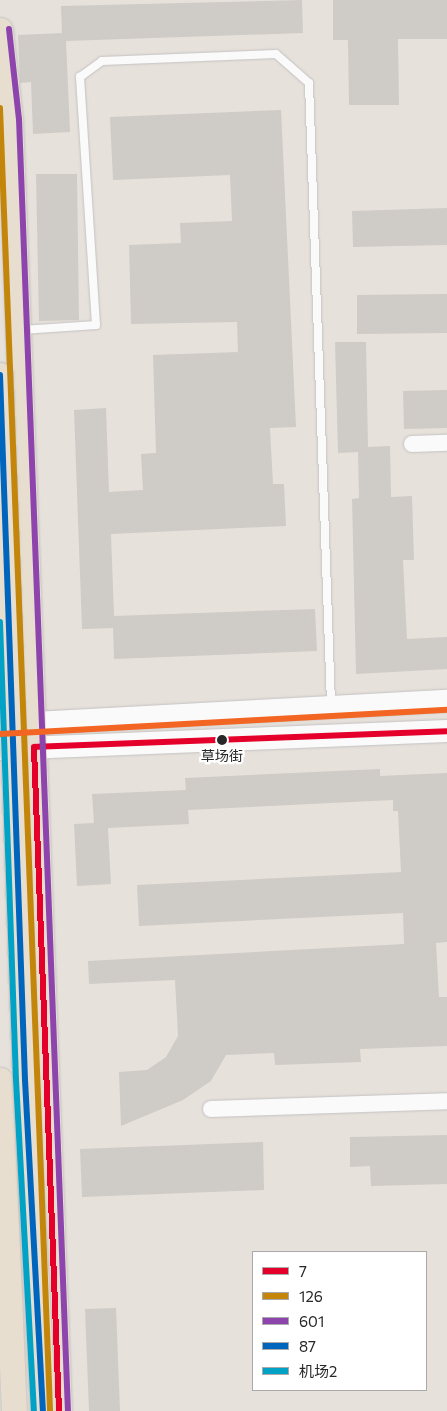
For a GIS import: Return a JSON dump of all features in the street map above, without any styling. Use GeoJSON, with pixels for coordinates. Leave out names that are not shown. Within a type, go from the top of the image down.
{"type":"FeatureCollection","features":[{"type":"Feature","properties":{"kind":"main road"},"geometry":{"type":"LineString","coordinates":[[0,30],[10,119],[59,1411]]}},
{"type":"Feature","properties":{"kind":"main road"},"geometry":{"type":"LineString","coordinates":[[0,375],[25,1080],[43,1411]]}},
{"type":"Feature","properties":{"kind":"main road"},"geometry":{"type":"LineString","coordinates":[[0,749],[33,735],[331,706],[447,700]]}},
{"type":"Feature","properties":{"kind":"main road"},"geometry":{"type":"LineString","coordinates":[[0,725],[33,735],[447,731]]}},
{"type":"Feature","properties":{"kind":"main road"},"geometry":{"type":"LineString","coordinates":[[0,1080],[14,1411]]}},
{"type":"Feature","properties":{"kind":"street"},"geometry":{"type":"LineString","coordinates":[[412,444],[447,443]]}},
{"type":"Feature","properties":{"kind":"street"},"geometry":{"type":"LineString","coordinates":[[211,1109],[447,1101]]}},
{"type":"Feature","properties":{"kind":"lane"},"geometry":{"type":"LineString","coordinates":[[18,330],[96,326],[80,77],[102,61],[276,54],[309,83],[331,706]]}},
{"type":"Feature","properties":{"kind":"building"},"geometry":{"type":"Polygon","coordinates":[[[302,0],[303,33],[66,41],[70,132],[33,134],[31,82],[20,83],[18,35],[62,33],[61,6],[302,0]]]}},
{"type":"Feature","properties":{"kind":"building"},"geometry":{"type":"Polygon","coordinates":[[[333,0],[447,0],[447,39],[398,39],[399,105],[349,105],[348,40],[333,40],[333,0]]]}},
{"type":"Feature","properties":{"kind":"building"},"geometry":{"type":"Polygon","coordinates":[[[281,110],[296,427],[270,428],[273,484],[284,484],[286,526],[111,534],[114,616],[315,609],[317,651],[114,659],[113,628],[82,629],[74,410],[106,408],[109,492],[143,490],[141,454],[156,453],[153,355],[238,352],[237,322],[131,324],[129,245],[181,243],[180,223],[232,221],[230,175],[113,180],[110,117],[281,110]]]}},
{"type":"Feature","properties":{"kind":"building"},"geometry":{"type":"Polygon","coordinates":[[[36,174],[77,174],[79,320],[39,321],[36,174]]]}},
{"type":"Feature","properties":{"kind":"building"},"geometry":{"type":"Polygon","coordinates":[[[447,208],[447,245],[353,247],[352,211],[447,208]]]}},
{"type":"Feature","properties":{"kind":"building"},"geometry":{"type":"Polygon","coordinates":[[[447,294],[447,333],[357,334],[357,295],[447,294]]]}},
{"type":"Feature","properties":{"kind":"building"},"geometry":{"type":"Polygon","coordinates":[[[335,342],[366,342],[368,447],[390,446],[391,497],[412,496],[414,560],[403,560],[407,639],[447,637],[447,669],[356,674],[352,499],[359,498],[358,452],[338,453],[335,342]]]}},
{"type":"Feature","properties":{"kind":"building"},"geometry":{"type":"Polygon","coordinates":[[[447,390],[447,428],[404,429],[403,391],[447,390]]]}},
{"type":"Feature","properties":{"kind":"building"},"geometry":{"type":"Polygon","coordinates":[[[380,769],[380,776],[447,773],[447,942],[436,943],[439,997],[447,997],[447,1046],[360,1049],[361,1062],[275,1065],[274,1053],[226,1055],[211,1081],[183,1100],[121,1126],[119,1072],[147,1070],[166,1057],[178,1036],[175,980],[89,984],[88,961],[404,944],[403,913],[139,926],[137,885],[401,872],[398,811],[393,811],[393,800],[188,810],[189,824],[108,828],[111,884],[77,886],[74,824],[94,823],[92,794],[186,790],[185,778],[380,769]]]}},
{"type":"Feature","properties":{"kind":"building"},"geometry":{"type":"Polygon","coordinates":[[[447,1135],[447,1184],[371,1186],[370,1166],[350,1167],[350,1137],[447,1135]]]}},
{"type":"Feature","properties":{"kind":"building"},"geometry":{"type":"Polygon","coordinates":[[[263,1142],[264,1190],[82,1197],[80,1149],[263,1142]]]}},
{"type":"Feature","properties":{"kind":"building"},"geometry":{"type":"Polygon","coordinates":[[[116,1308],[120,1411],[89,1411],[85,1309],[116,1308]]]}},
{"type":"Feature","properties":{"kind":"transit line","name":"601"},"geometry":{"type":"LineString","coordinates":[[9,29],[19,119],[68,1411]]}},
{"type":"Feature","properties":{"kind":"transit line","name":"126"},"geometry":{"type":"LineString","coordinates":[[0,108],[50,1411]]}},
{"type":"Feature","properties":{"kind":"transit line","name":"87"},"geometry":{"type":"LineString","coordinates":[[0,375],[25,1080],[43,1411]]}},
{"type":"Feature","properties":{"kind":"transit line","name":"机场2"},"geometry":{"type":"LineString","coordinates":[[0,622],[16,1080],[34,1411]]}},
{"type":"Feature","properties":{"kind":"transit line"},"geometry":{"type":"LineString","coordinates":[[0,734],[447,710]]}},
{"type":"Feature","properties":{"kind":"transit line","name":"7"},"geometry":{"type":"LineString","coordinates":[[59,1411],[34,747],[447,731]]}},
{"type":"Feature","properties":{"kind":"place","name":"草场街"},"geometry":{"type":"Point","coordinates":[222,740]}}]}
